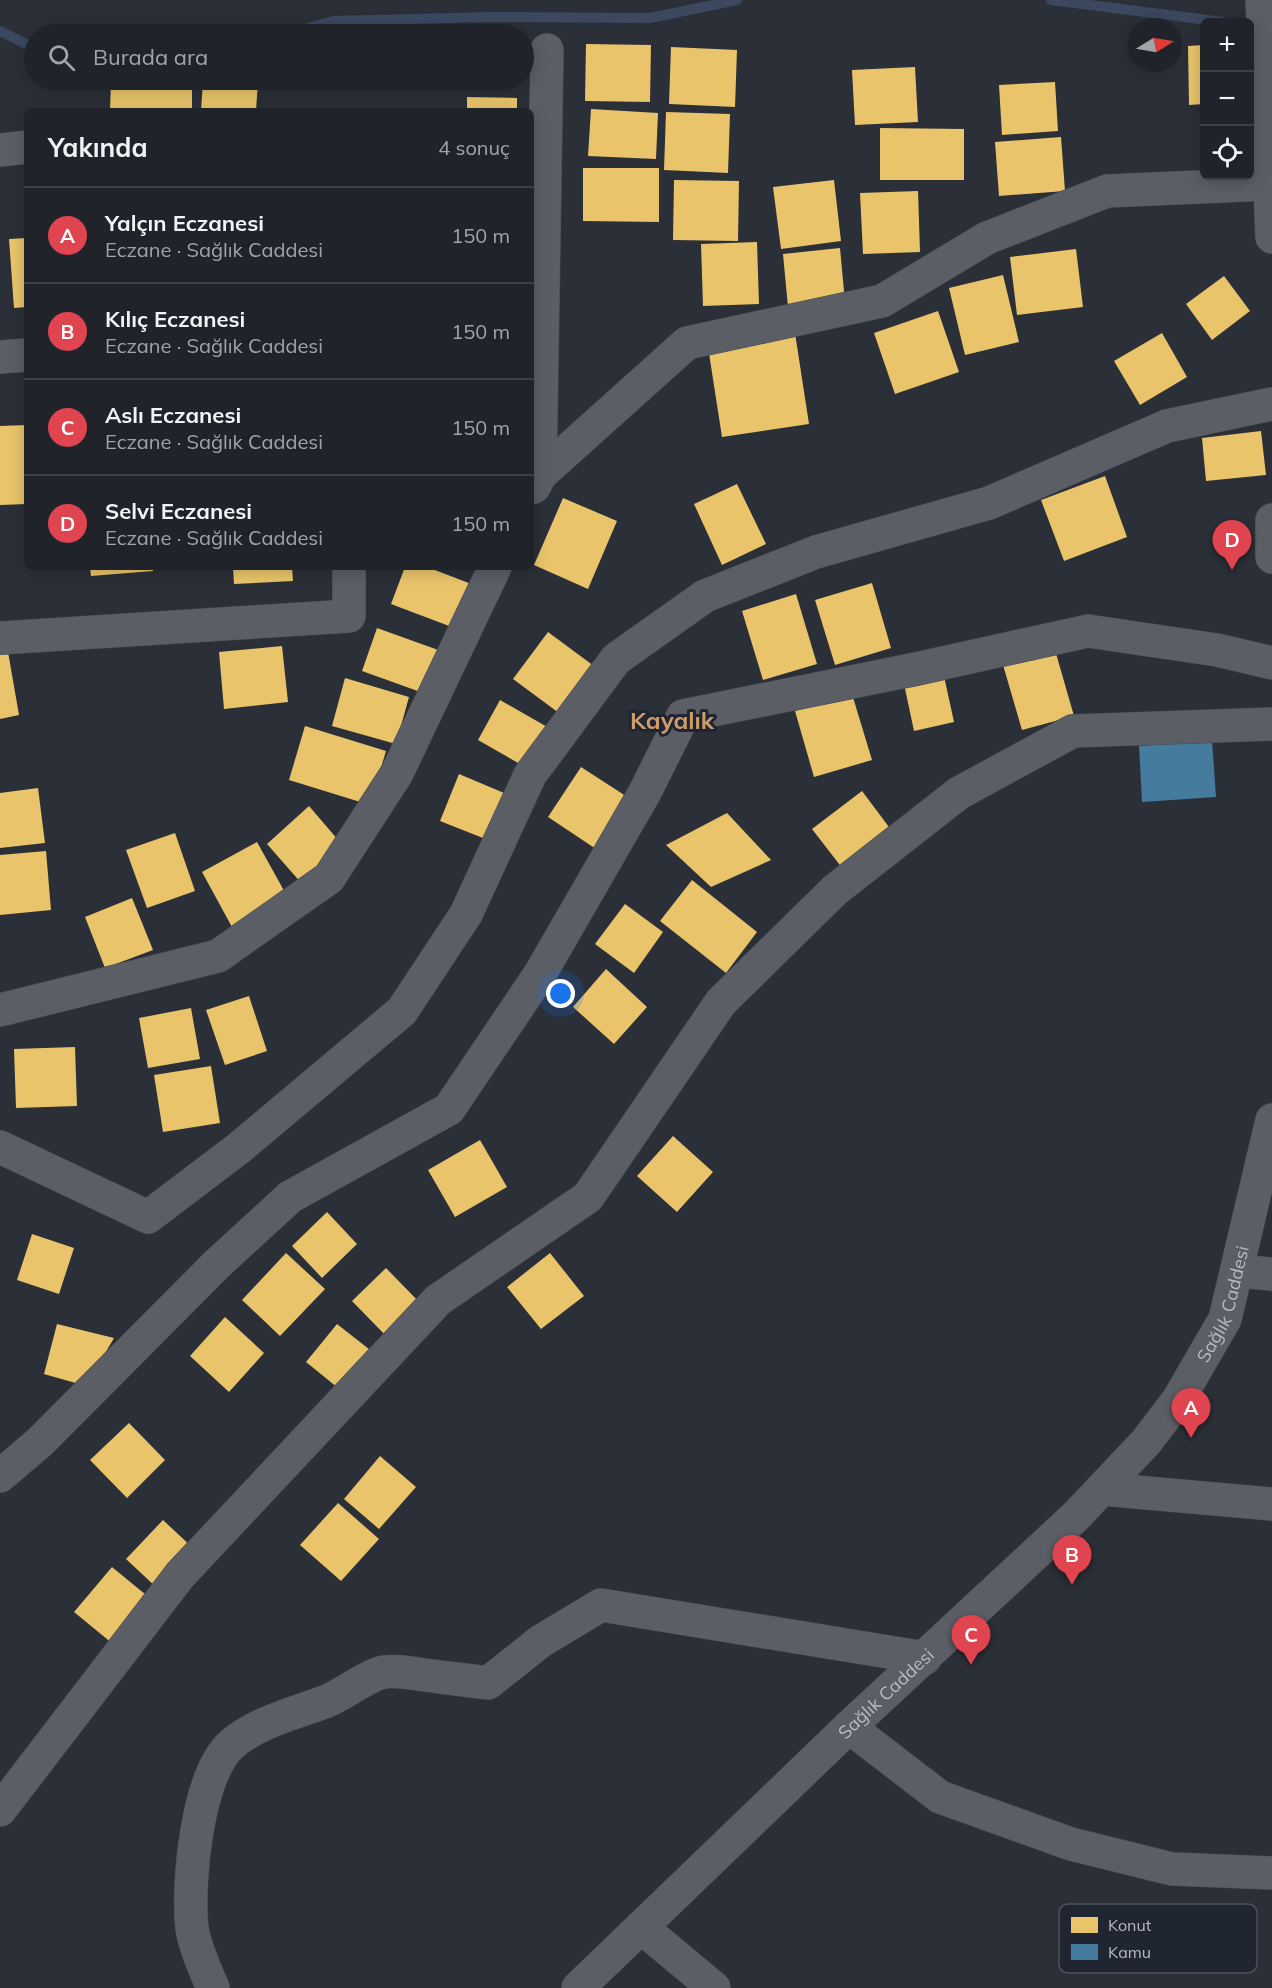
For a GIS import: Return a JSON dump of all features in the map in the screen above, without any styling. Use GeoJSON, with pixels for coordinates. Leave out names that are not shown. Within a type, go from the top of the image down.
{"type":"FeatureCollection","features":[{"type":"Feature","properties":{"kind":"street"},"geometry":{"type":"LineString","coordinates":[[1262,0],[1272,237]]}},
{"type":"Feature","properties":{"kind":"street"},"geometry":{"type":"LineString","coordinates":[[536,484],[547,50]]}},
{"type":"Feature","properties":{"kind":"street"},"geometry":{"type":"LineString","coordinates":[[0,150],[24,147]]}},
{"type":"Feature","properties":{"kind":"street"},"geometry":{"type":"LineString","coordinates":[[536,484],[687,343],[882,301],[987,237],[1107,191],[1268,184]]}},
{"type":"Feature","properties":{"kind":"street"},"geometry":{"type":"LineString","coordinates":[[0,357],[24,355]]}},
{"type":"Feature","properties":{"kind":"street"},"geometry":{"type":"LineString","coordinates":[[0,1147],[148,1217],[239,1148],[402,1011],[466,914],[530,775],[616,659],[705,596],[816,552],[990,503],[1167,426],[1272,404]]}},
{"type":"Feature","properties":{"kind":"street"},"geometry":{"type":"LineString","coordinates":[[1272,520],[1272,557]]}},
{"type":"Feature","properties":{"kind":"street"},"geometry":{"type":"LineString","coordinates":[[0,638],[349,616],[349,570]]}},
{"type":"Feature","properties":{"kind":"street"},"geometry":{"type":"LineString","coordinates":[[0,1010],[218,956],[329,878],[397,773],[494,570]]}},
{"type":"Feature","properties":{"kind":"street"},"geometry":{"type":"LineString","coordinates":[[0,1476],[39,1442],[216,1264],[290,1197],[449,1109],[540,974],[645,792],[683,716],[916,669],[1088,631],[1217,650],[1272,663]]}},
{"type":"Feature","properties":{"kind":"street"},"geometry":{"type":"LineString","coordinates":[[0,1810],[180,1575],[438,1300],[588,1197],[721,1002],[835,890],[959,793],[1073,731],[1272,724]]}},
{"type":"Feature","properties":{"kind":"street","name":"Sağlık Caddesi"},"geometry":{"type":"LineString","coordinates":[[578,1988],[849,1727],[925,1658],[1102,1489],[1146,1442],[1178,1400],[1225,1319],[1272,1120]]}},
{"type":"Feature","properties":{"kind":"street"},"geometry":{"type":"LineString","coordinates":[[1237,1271],[1272,1274]]}},
{"type":"Feature","properties":{"kind":"street"},"geometry":{"type":"LineString","coordinates":[[1102,1489],[1272,1504]]}},
{"type":"Feature","properties":{"kind":"street"},"geometry":{"type":"LineString","coordinates":[[213,1988],[192,1928],[192,1879],[196,1825],[216,1763],[242,1736],[332,1699],[382,1672],[399,1671],[488,1683],[541,1641],[601,1605],[925,1658]]}},
{"type":"Feature","properties":{"kind":"street"},"geometry":{"type":"LineString","coordinates":[[849,1727],[940,1797],[1071,1844],[1172,1869],[1272,1873]]}},
{"type":"Feature","properties":{"kind":"street"},"geometry":{"type":"LineString","coordinates":[[641,1927],[714,1988]]}},
{"type":"Feature","properties":{"kind":"building: Konut"},"geometry":{"type":"Polygon","coordinates":[[[586,44],[651,45],[650,102],[585,101],[586,44]]]}},
{"type":"Feature","properties":{"kind":"building: Konut"},"geometry":{"type":"Polygon","coordinates":[[[1200,45],[1200,104],[1189,105],[1188,46],[1200,45]]]}},
{"type":"Feature","properties":{"kind":"building: Konut"},"geometry":{"type":"Polygon","coordinates":[[[671,47],[737,50],[735,107],[669,104],[671,47]]]}},
{"type":"Feature","properties":{"kind":"building: Konut"},"geometry":{"type":"Polygon","coordinates":[[[915,67],[918,122],[855,125],[852,70],[915,67]]]}},
{"type":"Feature","properties":{"kind":"building: Konut"},"geometry":{"type":"Polygon","coordinates":[[[1055,82],[1058,131],[1002,135],[999,85],[1055,82]]]}},
{"type":"Feature","properties":{"kind":"building: Konut"},"geometry":{"type":"Polygon","coordinates":[[[111,90],[192,90],[192,108],[110,108],[111,90]]]}},
{"type":"Feature","properties":{"kind":"building: Konut"},"geometry":{"type":"Polygon","coordinates":[[[202,90],[257,90],[256,108],[201,108],[202,90]]]}},
{"type":"Feature","properties":{"kind":"building: Konut"},"geometry":{"type":"Polygon","coordinates":[[[467,97],[517,98],[517,108],[467,108],[467,97]]]}},
{"type":"Feature","properties":{"kind":"building: Konut"},"geometry":{"type":"Polygon","coordinates":[[[591,109],[658,113],[656,159],[588,156],[591,109]]]}},
{"type":"Feature","properties":{"kind":"building: Konut"},"geometry":{"type":"Polygon","coordinates":[[[1258,111],[1264,167],[1254,168],[1254,126],[1254,112],[1258,111]]]}},
{"type":"Feature","properties":{"kind":"building: Konut"},"geometry":{"type":"Polygon","coordinates":[[[666,112],[730,114],[728,173],[664,170],[666,112]]]}},
{"type":"Feature","properties":{"kind":"building: Konut"},"geometry":{"type":"Polygon","coordinates":[[[880,128],[964,129],[964,180],[880,180],[880,128]]]}},
{"type":"Feature","properties":{"kind":"building: Konut"},"geometry":{"type":"Polygon","coordinates":[[[1061,137],[1065,191],[999,196],[995,142],[1061,137]]]}},
{"type":"Feature","properties":{"kind":"building: Konut"},"geometry":{"type":"Polygon","coordinates":[[[583,168],[659,168],[659,222],[583,221],[583,168]]]}},
{"type":"Feature","properties":{"kind":"building: Konut"},"geometry":{"type":"Polygon","coordinates":[[[674,180],[739,181],[738,241],[673,240],[674,180]]]}},
{"type":"Feature","properties":{"kind":"building: Konut"},"geometry":{"type":"Polygon","coordinates":[[[834,180],[841,241],[781,249],[773,187],[834,180]]]}},
{"type":"Feature","properties":{"kind":"building: Konut"},"geometry":{"type":"Polygon","coordinates":[[[918,191],[920,252],[863,254],[860,193],[918,191]]]}},
{"type":"Feature","properties":{"kind":"building: Konut"},"geometry":{"type":"Polygon","coordinates":[[[24,238],[24,307],[14,308],[9,239],[24,238]]]}},
{"type":"Feature","properties":{"kind":"building: Konut"},"geometry":{"type":"Polygon","coordinates":[[[757,242],[759,304],[703,306],[701,244],[757,242]]]}},
{"type":"Feature","properties":{"kind":"building: Konut"},"geometry":{"type":"Polygon","coordinates":[[[840,248],[845,302],[788,307],[783,254],[840,248]]]}},
{"type":"Feature","properties":{"kind":"building: Konut"},"geometry":{"type":"Polygon","coordinates":[[[1076,249],[1083,307],[1017,315],[1010,257],[1076,249]]]}},
{"type":"Feature","properties":{"kind":"building: Konut"},"geometry":{"type":"Polygon","coordinates":[[[1003,275],[1019,342],[965,355],[949,288],[1003,275]]]}},
{"type":"Feature","properties":{"kind":"building: Konut"},"geometry":{"type":"Polygon","coordinates":[[[1224,276],[1250,311],[1212,340],[1186,304],[1224,276]]]}},
{"type":"Feature","properties":{"kind":"building: Konut"},"geometry":{"type":"Polygon","coordinates":[[[938,311],[959,372],[895,394],[874,333],[938,311]]]}},
{"type":"Feature","properties":{"kind":"building: Konut"},"geometry":{"type":"Polygon","coordinates":[[[795,333],[809,424],[722,437],[708,347],[795,333]]]}},
{"type":"Feature","properties":{"kind":"building: Konut"},"geometry":{"type":"Polygon","coordinates":[[[1162,333],[1187,377],[1140,405],[1114,361],[1162,333]]]}},
{"type":"Feature","properties":{"kind":"building: Konut"},"geometry":{"type":"Polygon","coordinates":[[[24,425],[24,504],[0,505],[0,426],[24,425]]]}},
{"type":"Feature","properties":{"kind":"building: Konut"},"geometry":{"type":"Polygon","coordinates":[[[1261,431],[1266,475],[1206,481],[1202,438],[1261,431]]]}},
{"type":"Feature","properties":{"kind":"building: Konut"},"geometry":{"type":"Polygon","coordinates":[[[1105,476],[1127,537],[1064,561],[1041,500],[1105,476]]]}},
{"type":"Feature","properties":{"kind":"building: Konut"},"geometry":{"type":"Polygon","coordinates":[[[737,484],[766,544],[722,565],[694,504],[737,484]]]}},
{"type":"Feature","properties":{"kind":"building: Konut"},"geometry":{"type":"Polygon","coordinates":[[[563,498],[617,521],[588,589],[534,565],[563,498]]]}},
{"type":"Feature","properties":{"kind":"building: Konut"},"geometry":{"type":"Polygon","coordinates":[[[90,570],[153,570],[153,571],[91,576],[90,570]]]}},
{"type":"Feature","properties":{"kind":"building: Konut"},"geometry":{"type":"Polygon","coordinates":[[[233,570],[292,570],[293,581],[234,584],[233,570]]]}},
{"type":"Feature","properties":{"kind":"building: Konut"},"geometry":{"type":"Polygon","coordinates":[[[404,570],[435,570],[474,585],[457,629],[391,604],[404,570]]]}},
{"type":"Feature","properties":{"kind":"building: Konut"},"geometry":{"type":"Polygon","coordinates":[[[872,583],[891,648],[835,665],[815,600],[872,583]]]}},
{"type":"Feature","properties":{"kind":"building: Konut"},"geometry":{"type":"Polygon","coordinates":[[[796,594],[817,664],[763,680],[742,611],[796,594]]]}},
{"type":"Feature","properties":{"kind":"building: Konut"},"geometry":{"type":"Polygon","coordinates":[[[377,628],[441,651],[426,694],[362,671],[377,628]]]}},
{"type":"Feature","properties":{"kind":"building: Konut"},"geometry":{"type":"Polygon","coordinates":[[[548,632],[598,669],[563,716],[513,679],[548,632]]]}},
{"type":"Feature","properties":{"kind":"building: Konut"},"geometry":{"type":"Polygon","coordinates":[[[7,646],[19,715],[0,719],[0,647],[7,646]]]}},
{"type":"Feature","properties":{"kind":"building: Konut"},"geometry":{"type":"Polygon","coordinates":[[[282,646],[288,702],[224,709],[219,652],[282,646]]]}},
{"type":"Feature","properties":{"kind":"building: Konut"},"geometry":{"type":"Polygon","coordinates":[[[1055,650],[1074,716],[1022,730],[1003,665],[1055,650]]]}},
{"type":"Feature","properties":{"kind":"building: Konut"},"geometry":{"type":"Polygon","coordinates":[[[944,676],[954,722],[914,731],[904,684],[944,676]]]}},
{"type":"Feature","properties":{"kind":"building: Konut"},"geometry":{"type":"Polygon","coordinates":[[[345,678],[409,697],[396,744],[332,726],[345,678]]]}},
{"type":"Feature","properties":{"kind":"building: Konut"},"geometry":{"type":"Polygon","coordinates":[[[852,694],[872,760],[814,777],[795,711],[852,694]]]}},
{"type":"Feature","properties":{"kind":"building: Konut"},"geometry":{"type":"Polygon","coordinates":[[[500,700],[549,728],[527,768],[478,740],[500,700]]]}},
{"type":"Feature","properties":{"kind":"building: Konut"},"geometry":{"type":"Polygon","coordinates":[[[305,726],[386,751],[370,805],[289,780],[305,726]]]}},
{"type":"Feature","properties":{"kind":"building: Konut"},"geometry":{"type":"Polygon","coordinates":[[[581,767],[632,800],[599,851],[548,817],[581,767]]]}},
{"type":"Feature","properties":{"kind":"building: Konut"},"geometry":{"type":"Polygon","coordinates":[[[459,774],[511,796],[493,842],[440,821],[459,774]]]}},
{"type":"Feature","properties":{"kind":"building: Konut"},"geometry":{"type":"Polygon","coordinates":[[[38,788],[45,843],[0,848],[0,793],[38,788]]]}},
{"type":"Feature","properties":{"kind":"building: Konut"},"geometry":{"type":"Polygon","coordinates":[[[862,791],[895,835],[846,873],[812,829],[862,791]]]}},
{"type":"Feature","properties":{"kind":"building: Konut"},"geometry":{"type":"Polygon","coordinates":[[[309,806],[345,848],[303,885],[267,844],[309,806]]]}},
{"type":"Feature","properties":{"kind":"building: Konut"},"geometry":{"type":"Polygon","coordinates":[[[727,813],[771,860],[711,887],[666,845],[727,813]]]}},
{"type":"Feature","properties":{"kind":"building: Konut"},"geometry":{"type":"Polygon","coordinates":[[[175,833],[195,891],[147,908],[126,850],[175,833]]]}},
{"type":"Feature","properties":{"kind":"building: Konut"},"geometry":{"type":"Polygon","coordinates":[[[257,842],[287,896],[232,927],[202,872],[257,842]]]}},
{"type":"Feature","properties":{"kind":"building: Konut"},"geometry":{"type":"Polygon","coordinates":[[[46,851],[51,910],[0,915],[0,855],[46,851]]]}},
{"type":"Feature","properties":{"kind":"building: Konut"},"geometry":{"type":"Polygon","coordinates":[[[692,880],[757,932],[726,973],[660,921],[692,880]]]}},
{"type":"Feature","properties":{"kind":"building: Konut"},"geometry":{"type":"Polygon","coordinates":[[[132,898],[153,950],[105,968],[85,917],[132,898]]]}},
{"type":"Feature","properties":{"kind":"building: Konut"},"geometry":{"type":"Polygon","coordinates":[[[625,904],[663,932],[634,973],[595,944],[625,904]]]}},
{"type":"Feature","properties":{"kind":"building: Konut"},"geometry":{"type":"Polygon","coordinates":[[[606,969],[647,1007],[614,1044],[573,1007],[606,969]]]}},
{"type":"Feature","properties":{"kind":"building: Konut"},"geometry":{"type":"Polygon","coordinates":[[[249,996],[267,1051],[225,1065],[206,1010],[249,996]]]}},
{"type":"Feature","properties":{"kind":"building: Konut"},"geometry":{"type":"Polygon","coordinates":[[[191,1008],[200,1059],[148,1068],[139,1018],[191,1008]]]}},
{"type":"Feature","properties":{"kind":"building: Konut"},"geometry":{"type":"Polygon","coordinates":[[[75,1047],[77,1106],[16,1108],[14,1049],[75,1047]]]}},
{"type":"Feature","properties":{"kind":"building: Konut"},"geometry":{"type":"Polygon","coordinates":[[[211,1066],[220,1123],[163,1132],[154,1075],[211,1066]]]}},
{"type":"Feature","properties":{"kind":"building: Konut"},"geometry":{"type":"Polygon","coordinates":[[[673,1136],[713,1172],[677,1212],[637,1176],[673,1136]]]}},
{"type":"Feature","properties":{"kind":"building: Konut"},"geometry":{"type":"Polygon","coordinates":[[[480,1140],[507,1187],[455,1217],[428,1170],[480,1140]]]}},
{"type":"Feature","properties":{"kind":"building: Konut"},"geometry":{"type":"Polygon","coordinates":[[[327,1212],[357,1244],[322,1278],[292,1246],[327,1212]]]}},
{"type":"Feature","properties":{"kind":"building: Konut"},"geometry":{"type":"Polygon","coordinates":[[[32,1234],[74,1248],[59,1294],[17,1280],[32,1234]]]}},
{"type":"Feature","properties":{"kind":"building: Konut"},"geometry":{"type":"Polygon","coordinates":[[[286,1253],[325,1289],[280,1336],[242,1300],[286,1253]]]}},
{"type":"Feature","properties":{"kind":"building: Konut"},"geometry":{"type":"Polygon","coordinates":[[[550,1253],[584,1296],[541,1329],[507,1287],[550,1253]]]}},
{"type":"Feature","properties":{"kind":"building: Konut"},"geometry":{"type":"Polygon","coordinates":[[[386,1268],[423,1306],[389,1339],[352,1301],[386,1268]]]}},
{"type":"Feature","properties":{"kind":"building: Konut"},"geometry":{"type":"Polygon","coordinates":[[[225,1317],[264,1353],[229,1392],[190,1356],[225,1317]]]}},
{"type":"Feature","properties":{"kind":"building: Konut"},"geometry":{"type":"Polygon","coordinates":[[[57,1324],[114,1338],[86,1386],[44,1374],[57,1324]]]}},
{"type":"Feature","properties":{"kind":"building: Konut"},"geometry":{"type":"Polygon","coordinates":[[[337,1324],[374,1353],[343,1392],[306,1362],[337,1324]]]}},
{"type":"Feature","properties":{"kind":"building: Konut"},"geometry":{"type":"Polygon","coordinates":[[[129,1423],[165,1460],[127,1498],[90,1460],[129,1423]]]}},
{"type":"Feature","properties":{"kind":"building: Konut"},"geometry":{"type":"Polygon","coordinates":[[[380,1456],[416,1487],[379,1529],[344,1499],[380,1456]]]}},
{"type":"Feature","properties":{"kind":"building: Konut"},"geometry":{"type":"Polygon","coordinates":[[[338,1503],[379,1539],[341,1581],[300,1545],[338,1503]]]}},
{"type":"Feature","properties":{"kind":"building: Konut"},"geometry":{"type":"Polygon","coordinates":[[[163,1520],[195,1550],[158,1589],[126,1559],[163,1520]]]}},
{"type":"Feature","properties":{"kind":"building: Konut"},"geometry":{"type":"Polygon","coordinates":[[[112,1567],[151,1599],[113,1644],[74,1612],[112,1567]]]}},
{"type":"Feature","properties":{"kind":"building: Kamu"},"geometry":{"type":"Polygon","coordinates":[[[1212,740],[1216,797],[1142,802],[1139,746],[1212,740]]]}},
{"type":"Feature","properties":{"kind":"waterway"},"geometry":{"type":"LineString","coordinates":[[322,24],[333,21],[490,17],[650,18],[737,0]]}},
{"type":"Feature","properties":{"kind":"waterway"},"geometry":{"type":"LineString","coordinates":[[1051,0],[1200,19]]}},
{"type":"Feature","properties":{"kind":"waterway"},"geometry":{"type":"LineString","coordinates":[[0,31],[24,43]]}},
{"type":"Feature","properties":{"kind":"place","name":"Selvi Eczanesi"},"geometry":{"type":"Point","coordinates":[1232,570]}},
{"type":"Feature","properties":{"kind":"place","name":"Yalçın Eczanesi"},"geometry":{"type":"Point","coordinates":[1191,1438]}},
{"type":"Feature","properties":{"kind":"place","name":"Kılıç Eczanesi"},"geometry":{"type":"Point","coordinates":[1072,1585]}},
{"type":"Feature","properties":{"kind":"place","name":"Aslı Eczanesi"},"geometry":{"type":"Point","coordinates":[971,1665]}},
{"type":"Feature","properties":{"kind":"district","name":"Kayalık"},"geometry":{"type":"Point","coordinates":[672,720]}}]}
